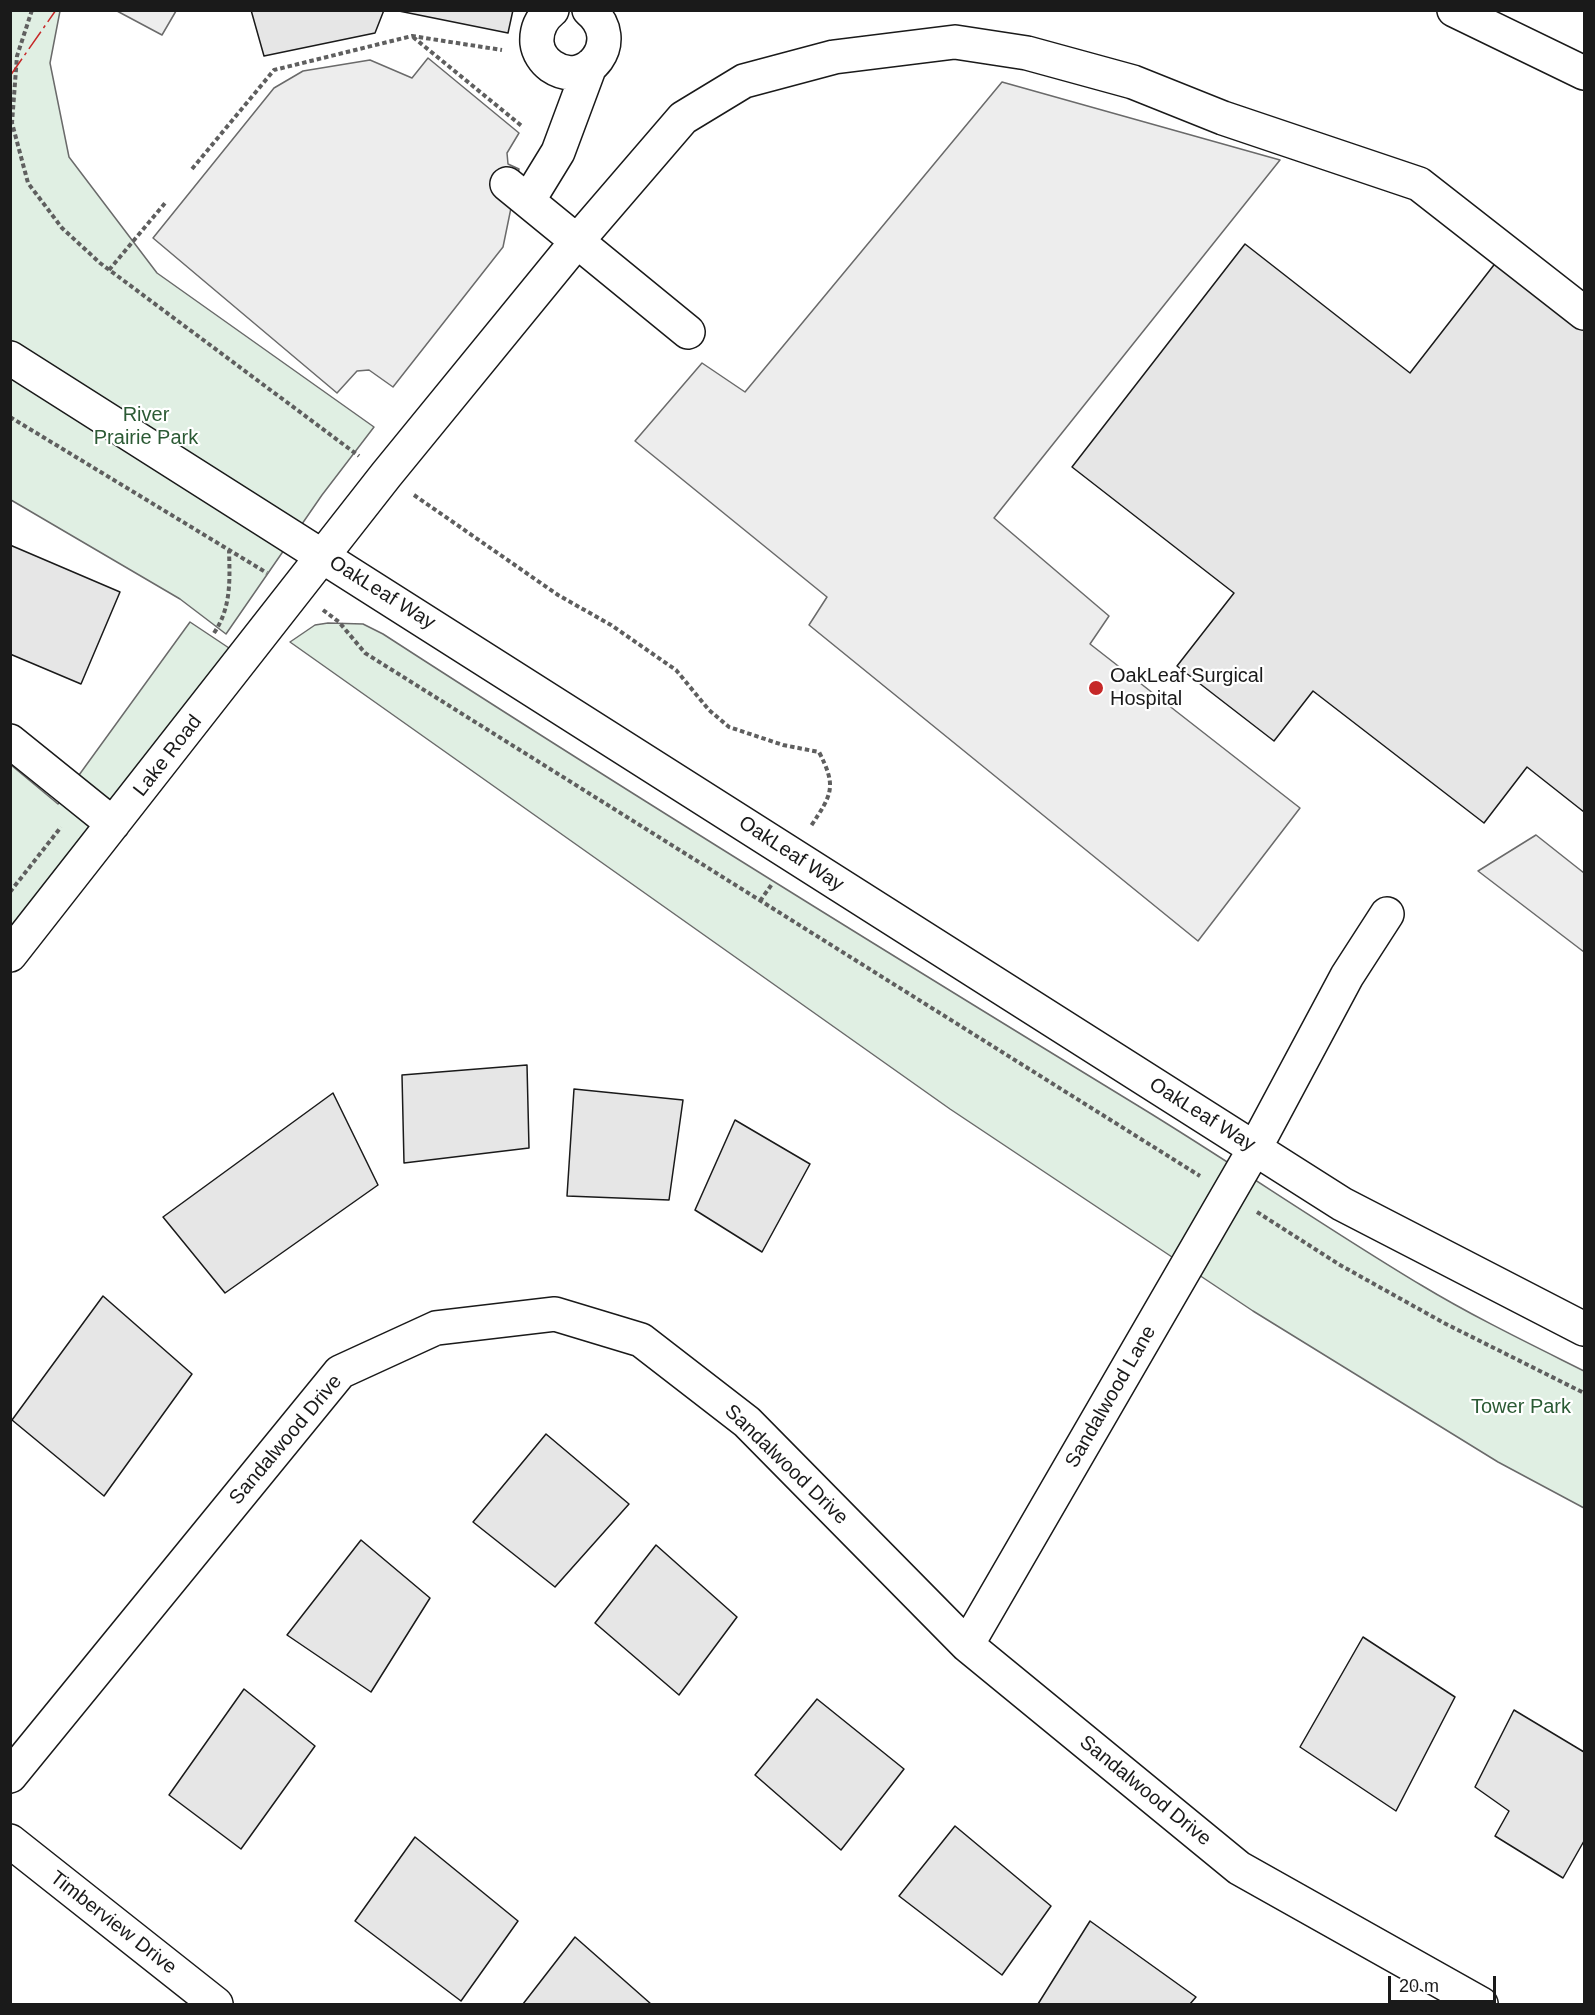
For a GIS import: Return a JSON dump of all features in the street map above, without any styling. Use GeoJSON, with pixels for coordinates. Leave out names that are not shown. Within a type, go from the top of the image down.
{"type":"FeatureCollection","features":[{"type":"Feature","properties":{"kind":"main road"},"geometry":{"type":"LineString","coordinates":[[552,10],[543,20],[537,35],[537,45],[548,64],[557,70],[568,72],[579,71],[590,66],[598,59],[603,49],[605,37],[602,26],[597,16],[590,10]]}},
{"type":"Feature","properties":{"kind":"main road"},"geometry":{"type":"LineString","coordinates":[[1454,10],[1584,73]]}},
{"type":"Feature","properties":{"kind":"main road","name":"Lake Road"},"geometry":{"type":"LineString","coordinates":[[10,955],[386,475],[578,240],[683,118],[744,81],[834,57],[955,42],[1027,53],[1133,82],[1222,118],[1419,184],[1584,313]]}},
{"type":"Feature","properties":{"kind":"main road"},"geometry":{"type":"LineString","coordinates":[[590,66],[558,152],[518,192],[688,332]]}},
{"type":"Feature","properties":{"kind":"main road","name":"OakLeaf Way"},"geometry":{"type":"LineString","coordinates":[[10,358],[1342,1204],[1584,1329]]}},
{"type":"Feature","properties":{"kind":"main road"},"geometry":{"type":"LineString","coordinates":[[10,741],[113,824]]}},
{"type":"Feature","properties":{"kind":"main road","name":"Sandalwood Lane"},"geometry":{"type":"LineString","coordinates":[[967,1645],[1229,1194],[1347,976],[1386,914]]}},
{"type":"Feature","properties":{"kind":"main road","name":"Sandalwood Drive"},"geometry":{"type":"LineString","coordinates":[[10,1776],[340,1372],[436,1328],[555,1314],[641,1340],[747,1422],[967,1645],[1239,1868],[1481,2004]]}},
{"type":"Feature","properties":{"kind":"main road","name":"Timberview Drive"},"geometry":{"type":"LineString","coordinates":[[10,1841],[216,2004]]}},
{"type":"Feature","properties":{"kind":"path"},"geometry":{"type":"LineString","coordinates":[[412,36],[523,127]]}},
{"type":"Feature","properties":{"kind":"path"},"geometry":{"type":"LineString","coordinates":[[192,169],[274,70],[412,36],[504,51],[510,46]]}},
{"type":"Feature","properties":{"kind":"path"},"geometry":{"type":"LineString","coordinates":[[109,270],[166,202]]}},
{"type":"Feature","properties":{"kind":"path"},"geometry":{"type":"LineString","coordinates":[[10,417],[297,591],[339,622],[365,653],[1360,1277],[1444,1323],[1584,1393]]}},
{"type":"Feature","properties":{"kind":"path"},"geometry":{"type":"LineString","coordinates":[[212,637],[223,620],[230,591],[229,550]]}},
{"type":"Feature","properties":{"kind":"path"},"geometry":{"type":"LineString","coordinates":[[10,892],[83,800]]}},
{"type":"Feature","properties":{"kind":"green space","name":"River Prairie Park"},"geometry":{"type":"Polygon","coordinates":[[[11,11],[60,11],[50,63],[69,157],[157,273],[374,427],[322,495],[226,634],[180,599],[11,500],[11,11]]]}},
{"type":"Feature","properties":{"kind":"green space"},"geometry":{"type":"Polygon","coordinates":[[[190,622],[244,658],[11,965],[11,765],[58,804],[190,622]]]}},
{"type":"Feature","properties":{"kind":"green space","name":"Tower Park"},"geometry":{"type":"Polygon","coordinates":[[[363,624],[383,634],[665,814],[1175,1129],[1421,1285],[1502,1330],[1584,1371],[1584,1508],[1498,1462],[1253,1311],[950,1109],[290,642],[315,625],[363,624]]]}},
{"type":"Feature","properties":{"kind":"shaded area"},"geometry":{"type":"Polygon","coordinates":[[[117,11],[176,11],[162,35],[117,11]]]}},
{"type":"Feature","properties":{"kind":"shaded area"},"geometry":{"type":"Polygon","coordinates":[[[428,58],[519,133],[507,153],[508,164],[519,169],[503,247],[393,387],[369,370],[357,371],[337,393],[153,238],[274,88],[303,71],[370,60],[412,78],[428,58]]]}},
{"type":"Feature","properties":{"kind":"shaded area"},"geometry":{"type":"Polygon","coordinates":[[[1002,82],[1280,160],[994,518],[1109,616],[1090,644],[1300,808],[1198,941],[809,625],[827,597],[635,441],[702,363],[745,392],[1002,82]]]}},
{"type":"Feature","properties":{"kind":"shaded area"},"geometry":{"type":"Polygon","coordinates":[[[1536,835],[1584,873],[1584,952],[1478,871],[1536,835]]]}},
{"type":"Feature","properties":{"kind":"building"},"geometry":{"type":"Polygon","coordinates":[[[251,10],[384,10],[375,33],[264,56],[251,10]]]}},
{"type":"Feature","properties":{"kind":"building"},"geometry":{"type":"Polygon","coordinates":[[[394,10],[513,10],[508,33],[394,10]]]}},
{"type":"Feature","properties":{"kind":"building"},"geometry":{"type":"Polygon","coordinates":[[[1245,244],[1410,373],[1497,261],[1584,330],[1584,812],[1527,767],[1484,823],[1313,691],[1274,741],[1177,666],[1234,593],[1072,467],[1245,244]]]}},
{"type":"Feature","properties":{"kind":"building"},"geometry":{"type":"Polygon","coordinates":[[[10,545],[120,592],[81,684],[10,654],[10,545]]]}},
{"type":"Feature","properties":{"kind":"building"},"geometry":{"type":"Polygon","coordinates":[[[527,1065],[529,1148],[404,1163],[402,1075],[527,1065]]]}},
{"type":"Feature","properties":{"kind":"building"},"geometry":{"type":"Polygon","coordinates":[[[574,1089],[683,1100],[669,1200],[567,1196],[574,1089]]]}},
{"type":"Feature","properties":{"kind":"building"},"geometry":{"type":"Polygon","coordinates":[[[333,1093],[378,1185],[225,1293],[163,1217],[333,1093]]]}},
{"type":"Feature","properties":{"kind":"building"},"geometry":{"type":"Polygon","coordinates":[[[735,1120],[810,1164],[762,1252],[695,1210],[735,1120]]]}},
{"type":"Feature","properties":{"kind":"building"},"geometry":{"type":"Polygon","coordinates":[[[103,1296],[192,1374],[104,1496],[12,1420],[103,1296]]]}},
{"type":"Feature","properties":{"kind":"building"},"geometry":{"type":"Polygon","coordinates":[[[546,1434],[629,1504],[555,1587],[473,1522],[546,1434]]]}},
{"type":"Feature","properties":{"kind":"building"},"geometry":{"type":"Polygon","coordinates":[[[361,1540],[430,1598],[371,1692],[287,1635],[361,1540]]]}},
{"type":"Feature","properties":{"kind":"building"},"geometry":{"type":"Polygon","coordinates":[[[656,1545],[737,1617],[679,1695],[595,1623],[656,1545]]]}},
{"type":"Feature","properties":{"kind":"building"},"geometry":{"type":"Polygon","coordinates":[[[1363,1637],[1455,1697],[1396,1811],[1300,1747],[1363,1637]]]}},
{"type":"Feature","properties":{"kind":"building"},"geometry":{"type":"Polygon","coordinates":[[[244,1689],[315,1746],[241,1849],[169,1795],[244,1689]]]}},
{"type":"Feature","properties":{"kind":"building"},"geometry":{"type":"Polygon","coordinates":[[[817,1699],[904,1769],[841,1850],[755,1775],[817,1699]]]}},
{"type":"Feature","properties":{"kind":"building"},"geometry":{"type":"Polygon","coordinates":[[[1514,1710],[1584,1752],[1584,1841],[1563,1878],[1495,1836],[1509,1811],[1475,1787],[1514,1710]]]}},
{"type":"Feature","properties":{"kind":"building"},"geometry":{"type":"Polygon","coordinates":[[[955,1826],[1051,1906],[1002,1975],[899,1896],[955,1826]]]}},
{"type":"Feature","properties":{"kind":"building"},"geometry":{"type":"Polygon","coordinates":[[[415,1837],[518,1921],[461,2001],[355,1921],[415,1837]]]}},
{"type":"Feature","properties":{"kind":"building"},"geometry":{"type":"Polygon","coordinates":[[[1090,1921],[1196,1997],[1190,2004],[1038,2004],[1090,1921]]]}},
{"type":"Feature","properties":{"kind":"building"},"geometry":{"type":"Polygon","coordinates":[[[575,1937],[651,2004],[523,2004],[575,1937]]]}},
{"type":"Feature","properties":{"kind":"power"},"geometry":{"type":"LineString","coordinates":[[10,76],[56,10]]}},
{"type":"Feature","properties":{"kind":"place","name":"OakLeaf Surgical Hospital"},"geometry":{"type":"Point","coordinates":[1096,688]}}]}
